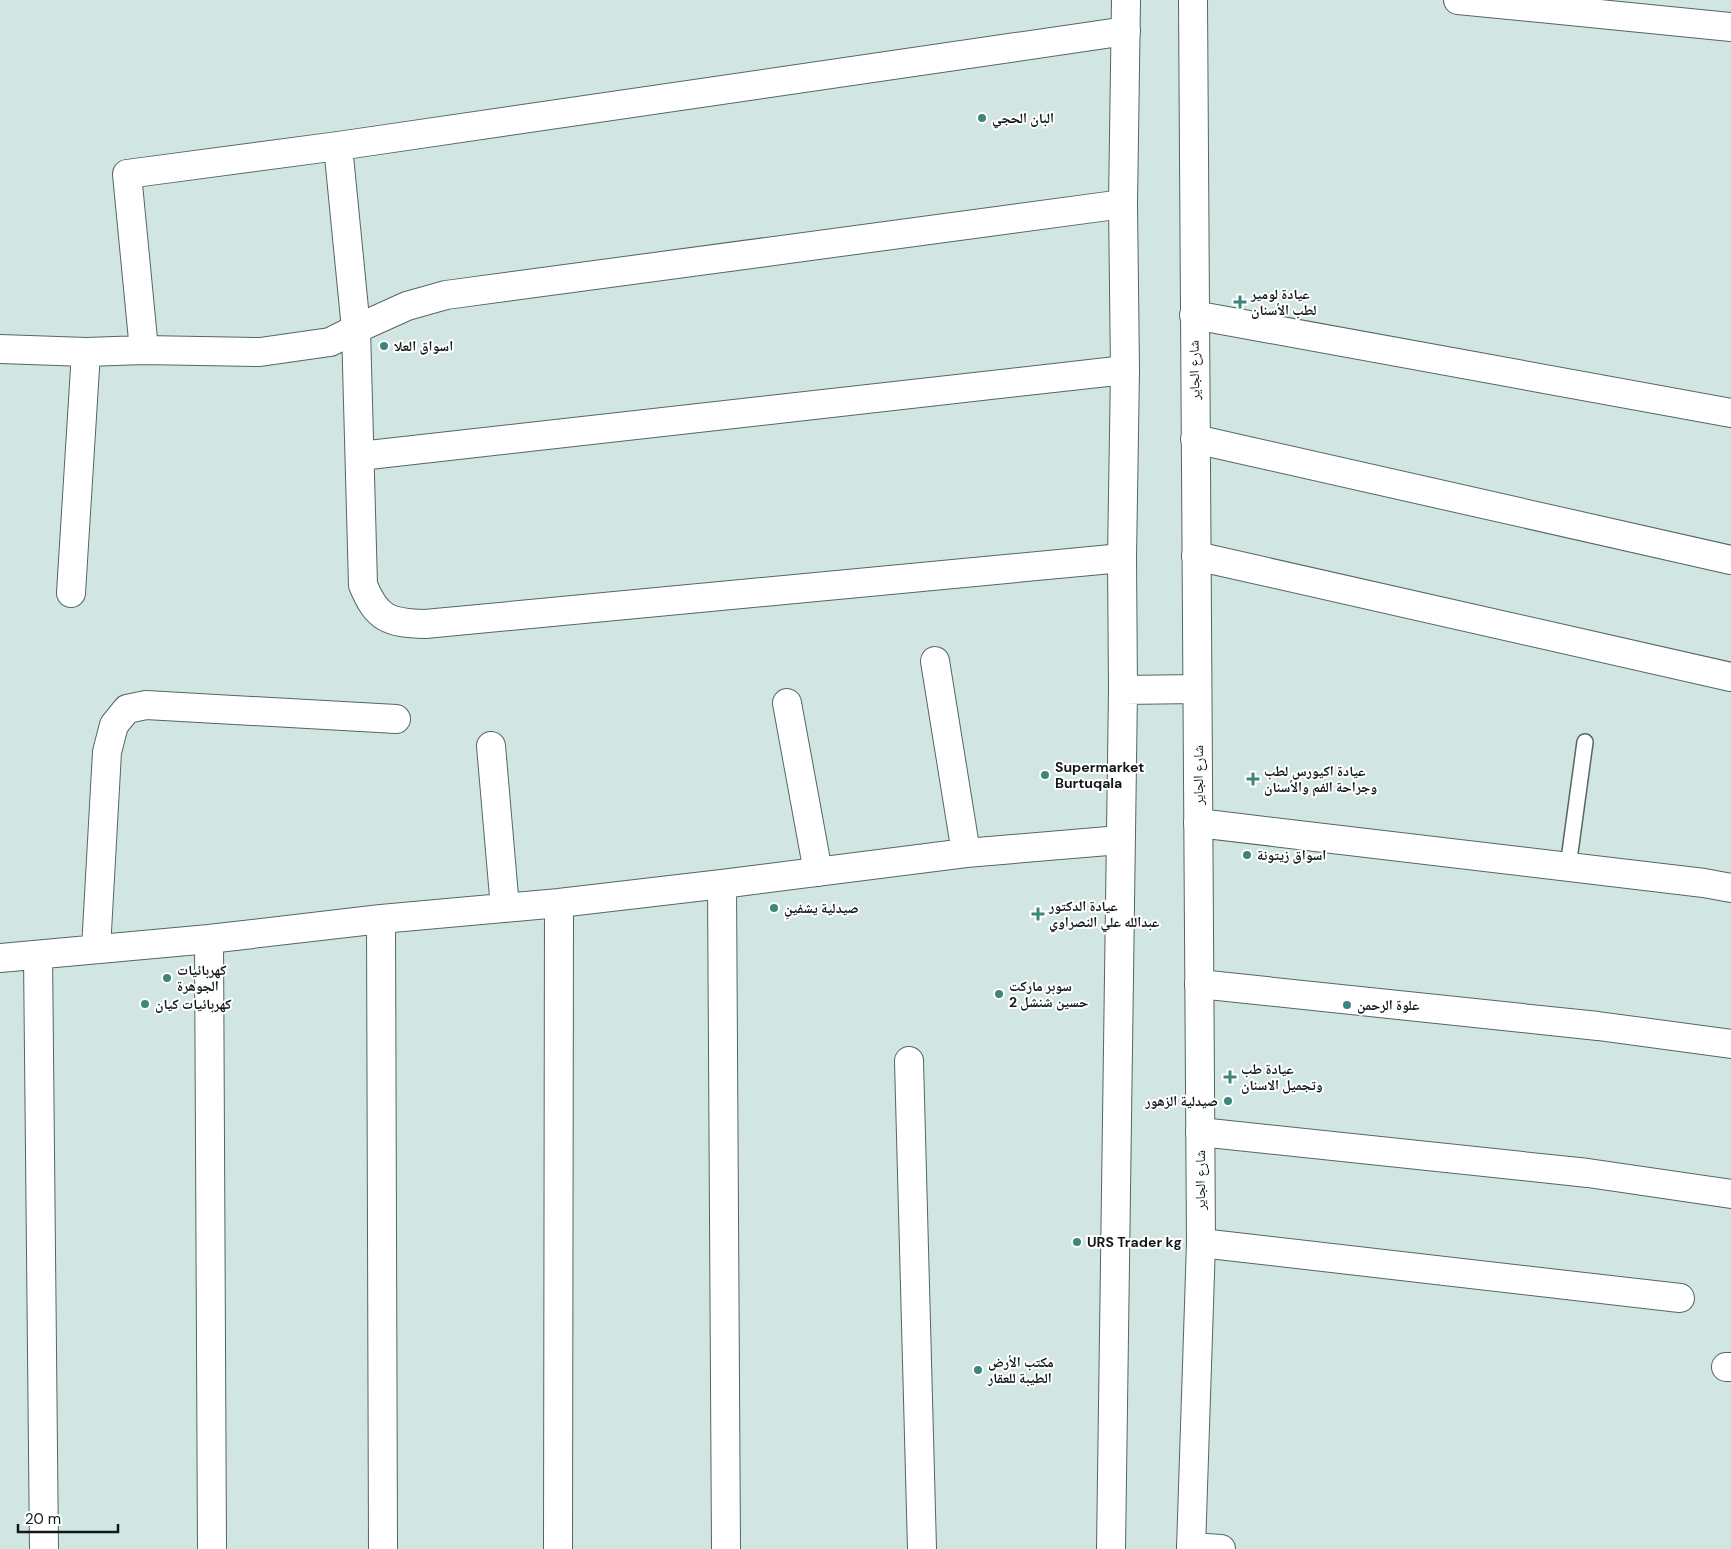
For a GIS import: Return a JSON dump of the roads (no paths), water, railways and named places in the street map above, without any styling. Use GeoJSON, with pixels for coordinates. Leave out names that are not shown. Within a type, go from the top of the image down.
{"type":"FeatureCollection","features":[{"type":"Feature","properties":{"kind":"street"},"geometry":{"type":"LineString","coordinates":[[1111,1549],[1123,690],[1122,558],[1125,370],[1123,204],[1126,0]]}},
{"type":"Feature","properties":{"kind":"street","name":"شارع الجاير"},"geometry":{"type":"LineString","coordinates":[[1191,1548],[1201,1243],[1193,0]]}},
{"type":"Feature","properties":{"kind":"street"},"geometry":{"type":"LineString","coordinates":[[1458,0],[1731,27]]}},
{"type":"Feature","properties":{"kind":"street"},"geometry":{"type":"LineString","coordinates":[[144,350],[127,174],[338,146],[1126,32]]}},
{"type":"Feature","properties":{"kind":"street"},"geometry":{"type":"LineString","coordinates":[[338,146],[356,328],[363,585],[370,603],[385,618],[404,624],[435,623],[1122,558]]}},
{"type":"Feature","properties":{"kind":"street"},"geometry":{"type":"LineString","coordinates":[[0,349],[86,352],[144,350],[260,352],[330,342],[356,328],[407,306],[446,295],[1123,204]]}},
{"type":"Feature","properties":{"kind":"street"},"geometry":{"type":"LineString","coordinates":[[1194,315],[1731,413]]}},
{"type":"Feature","properties":{"kind":"street"},"geometry":{"type":"LineString","coordinates":[[71,593],[86,352]]}},
{"type":"Feature","properties":{"kind":"street"},"geometry":{"type":"LineString","coordinates":[[360,456],[1125,370]]}},
{"type":"Feature","properties":{"kind":"street"},"geometry":{"type":"LineString","coordinates":[[1195,439],[1731,560]]}},
{"type":"Feature","properties":{"kind":"street"},"geometry":{"type":"LineString","coordinates":[[1196,556],[1731,677]]}},
{"type":"Feature","properties":{"kind":"street"},"geometry":{"type":"LineString","coordinates":[[935,661],[966,853]]}},
{"type":"Feature","properties":{"kind":"street"},"geometry":{"type":"LineString","coordinates":[[1123,690],[1197,689]]}},
{"type":"Feature","properties":{"kind":"street"},"geometry":{"type":"LineString","coordinates":[[788,703],[818,872]]}},
{"type":"Feature","properties":{"kind":"street"},"geometry":{"type":"LineString","coordinates":[[96,950],[107,752],[114,725],[127,709],[146,705],[396,719]]}},
{"type":"Feature","properties":{"kind":"street"},"geometry":{"type":"LineString","coordinates":[[491,746],[505,908]]}},
{"type":"Feature","properties":{"kind":"street"},"geometry":{"type":"LineString","coordinates":[[1198,823],[1704,883],[1731,888]]}},
{"type":"Feature","properties":{"kind":"street"},"geometry":{"type":"LineString","coordinates":[[0,958],[209,939],[381,919],[559,903],[966,853],[1120,840]]}},
{"type":"Feature","properties":{"kind":"street"},"geometry":{"type":"LineString","coordinates":[[722,884],[726,1549]]}},
{"type":"Feature","properties":{"kind":"street"},"geometry":{"type":"LineString","coordinates":[[558,1549],[559,903]]}},
{"type":"Feature","properties":{"kind":"street"},"geometry":{"type":"LineString","coordinates":[[381,919],[383,1549]]}},
{"type":"Feature","properties":{"kind":"street"},"geometry":{"type":"LineString","coordinates":[[209,939],[212,1549]]}},
{"type":"Feature","properties":{"kind":"street"},"geometry":{"type":"LineString","coordinates":[[38,955],[44,1549]]}},
{"type":"Feature","properties":{"kind":"street"},"geometry":{"type":"LineString","coordinates":[[1199,984],[1598,1026],[1731,1044]]}},
{"type":"Feature","properties":{"kind":"street"},"geometry":{"type":"LineString","coordinates":[[909,1061],[922,1549]]}},
{"type":"Feature","properties":{"kind":"street"},"geometry":{"type":"LineString","coordinates":[[1200,1132],[1588,1173],[1731,1194]]}},
{"type":"Feature","properties":{"kind":"street"},"geometry":{"type":"LineString","coordinates":[[1201,1243],[1680,1298]]}},
{"type":"Feature","properties":{"kind":"street"},"geometry":{"type":"LineString","coordinates":[[1191,1548],[1221,1549]]}},
{"type":"Feature","properties":{"kind":"lane"},"geometry":{"type":"LineString","coordinates":[[1568,867],[1585,742]]}},
{"type":"Feature","properties":{"kind":"place","name":"البان الحجي"},"geometry":{"type":"Point","coordinates":[982,118]}},
{"type":"Feature","properties":{"kind":"place","name":"عيادة لومير لطب الأسنان"},"geometry":{"type":"Point","coordinates":[1240,302]}},
{"type":"Feature","properties":{"kind":"place","name":"اسواق العلا"},"geometry":{"type":"Point","coordinates":[384,346]}},
{"type":"Feature","properties":{"kind":"place","name":"Supermarket Burtuqala"},"geometry":{"type":"Point","coordinates":[1045,775]}},
{"type":"Feature","properties":{"kind":"place","name":"عيادة اكيورس لطب وجراحة الفم والأسنان"},"geometry":{"type":"Point","coordinates":[1253,779]}},
{"type":"Feature","properties":{"kind":"place","name":"اسواق زيتونة"},"geometry":{"type":"Point","coordinates":[1247,855]}},
{"type":"Feature","properties":{"kind":"place","name":"صيدلية يشفينِ"},"geometry":{"type":"Point","coordinates":[774,908]}},
{"type":"Feature","properties":{"kind":"place","name":"عيادة الدكتور عبدالله علي النصراوي"},"geometry":{"type":"Point","coordinates":[1038,914]}},
{"type":"Feature","properties":{"kind":"place","name":"كهربائيات الجوهرة"},"geometry":{"type":"Point","coordinates":[167,978]}},
{"type":"Feature","properties":{"kind":"place","name":"سوبر ماركت حسين شنشل 2"},"geometry":{"type":"Point","coordinates":[999,994]}},
{"type":"Feature","properties":{"kind":"place","name":"كهربائيات كيان"},"geometry":{"type":"Point","coordinates":[145,1004]}},
{"type":"Feature","properties":{"kind":"place","name":"علوة الرحمن"},"geometry":{"type":"Point","coordinates":[1347,1005]}},
{"type":"Feature","properties":{"kind":"place","name":"عيادة طب وتجميل الاسنان"},"geometry":{"type":"Point","coordinates":[1230,1077]}},
{"type":"Feature","properties":{"kind":"place","name":"صيدلية الزهور"},"geometry":{"type":"Point","coordinates":[1228,1101]}},
{"type":"Feature","properties":{"kind":"place","name":"URS Trader kg"},"geometry":{"type":"Point","coordinates":[1077,1242]}},
{"type":"Feature","properties":{"kind":"place","name":"مكتب الأرض الطيبة للعقار"},"geometry":{"type":"Point","coordinates":[978,1370]}}]}
